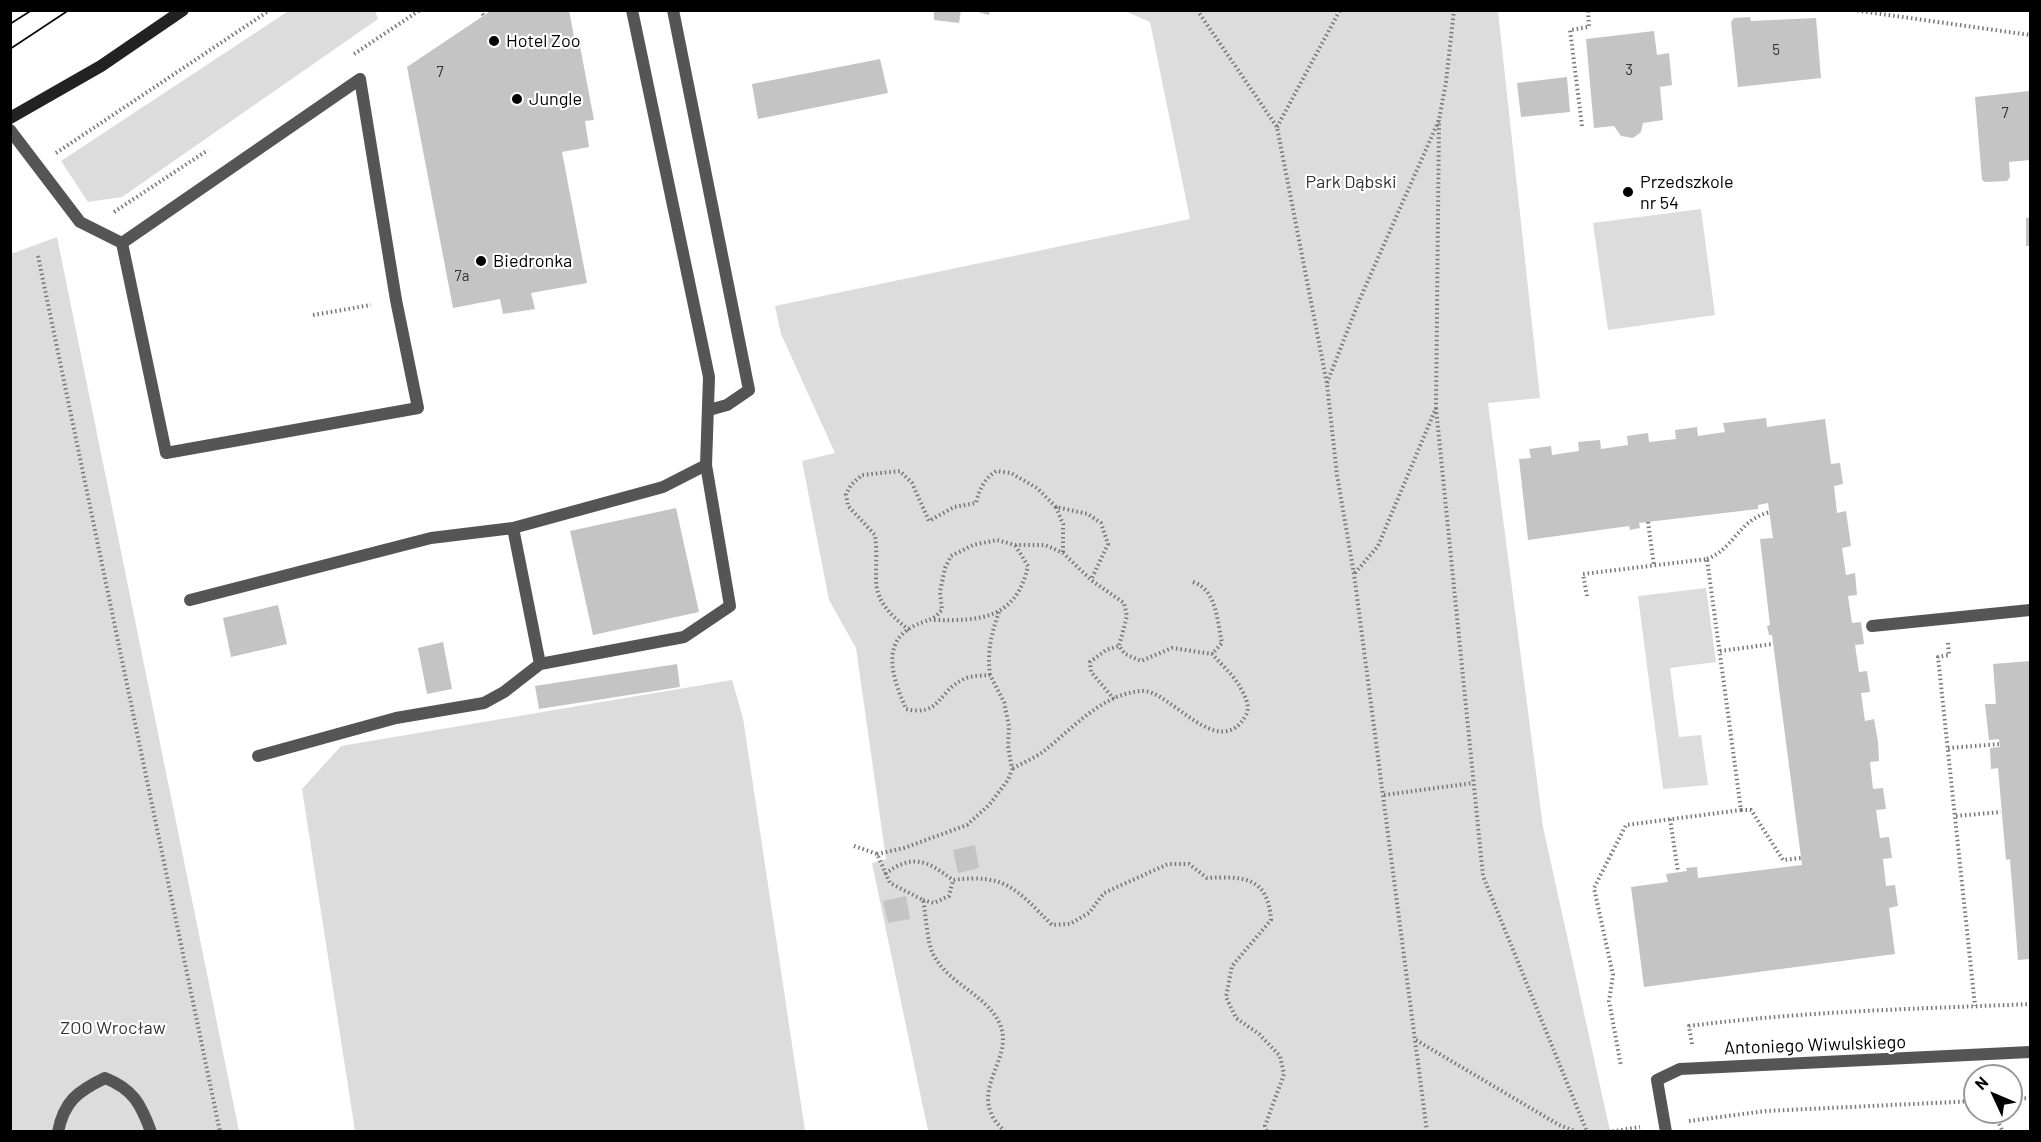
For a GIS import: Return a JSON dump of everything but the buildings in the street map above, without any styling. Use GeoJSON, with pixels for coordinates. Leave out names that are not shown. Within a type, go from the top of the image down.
{"type":"FeatureCollection","features":[{"type":"Feature","properties":{"kind":"main road"},"geometry":{"type":"LineString","coordinates":[[10,118],[101,66],[183,10]]}},
{"type":"Feature","properties":{"kind":"street"},"geometry":{"type":"LineString","coordinates":[[258,756],[396,718],[484,703],[504,692],[540,663],[684,637],[730,606],[706,465],[709,377],[632,10]]}},
{"type":"Feature","properties":{"kind":"street"},"geometry":{"type":"LineString","coordinates":[[673,10],[748,390],[728,405],[709,410]]}},
{"type":"Feature","properties":{"kind":"street"},"geometry":{"type":"LineString","coordinates":[[360,79],[396,300],[418,408],[166,453],[122,243],[360,79]]}},
{"type":"Feature","properties":{"kind":"street"},"geometry":{"type":"LineString","coordinates":[[10,130],[80,222],[122,243]]}},
{"type":"Feature","properties":{"kind":"street"},"geometry":{"type":"LineString","coordinates":[[190,600],[431,538],[513,528],[663,487],[706,465]]}},
{"type":"Feature","properties":{"kind":"street"},"geometry":{"type":"LineString","coordinates":[[513,528],[540,663]]}},
{"type":"Feature","properties":{"kind":"street"},"geometry":{"type":"LineString","coordinates":[[1872,626],[2031,610]]}},
{"type":"Feature","properties":{"kind":"street","name":"Antoniego Wiwulskiego"},"geometry":{"type":"LineString","coordinates":[[1665,1128],[1657,1080],[1680,1069],[2031,1052]]}},
{"type":"Feature","properties":{"kind":"street"},"geometry":{"type":"LineString","coordinates":[[58,1131],[62,1113],[81,1090],[105,1078],[126,1086],[145,1113],[151,1131]]}},
{"type":"Feature","properties":{"kind":"path"},"geometry":{"type":"LineString","coordinates":[[36,166],[270,10]]}},
{"type":"Feature","properties":{"kind":"path"},"geometry":{"type":"LineString","coordinates":[[480,10],[484,16]]}},
{"type":"Feature","properties":{"kind":"path"},"geometry":{"type":"LineString","coordinates":[[1197,10],[1277,127],[1327,384],[1337,475],[1354,574],[1427,1131]]}},
{"type":"Feature","properties":{"kind":"path"},"geometry":{"type":"LineString","coordinates":[[1277,127],[1340,10]]}},
{"type":"Feature","properties":{"kind":"path"},"geometry":{"type":"LineString","coordinates":[[1454,10],[1446,82],[1438,120],[1436,408],[1482,876],[1587,1131]]}},
{"type":"Feature","properties":{"kind":"path"},"geometry":{"type":"LineString","coordinates":[[1582,126],[1570,30],[1589,27],[1588,10]]}},
{"type":"Feature","properties":{"kind":"path"},"geometry":{"type":"LineString","coordinates":[[1853,10],[2031,35]]}},
{"type":"Feature","properties":{"kind":"path"},"geometry":{"type":"LineString","coordinates":[[1327,384],[1359,301],[1438,120]]}},
{"type":"Feature","properties":{"kind":"path"},"geometry":{"type":"LineString","coordinates":[[38,256],[220,1131]]}},
{"type":"Feature","properties":{"kind":"path"},"geometry":{"type":"LineString","coordinates":[[313,315],[396,300]]}},
{"type":"Feature","properties":{"kind":"path"},"geometry":{"type":"LineString","coordinates":[[1354,574],[1378,546],[1436,408]]}},
{"type":"Feature","properties":{"kind":"path"},"geometry":{"type":"LineString","coordinates":[[909,630],[879,597],[874,573],[875,535],[848,506],[846,494],[851,485],[862,475],[900,471],[912,483],[929,521],[954,507],[976,503],[979,490],[989,476],[996,471],[1011,473],[1037,488],[1056,507],[1063,524],[1064,553]]}},
{"type":"Feature","properties":{"kind":"path"},"geometry":{"type":"LineString","coordinates":[[1056,507],[1088,514],[1101,523],[1108,544],[1091,580]]}},
{"type":"Feature","properties":{"kind":"path"},"geometry":{"type":"LineString","coordinates":[[1587,596],[1583,574],[1707,559],[1718,555],[1754,516],[1770,512]]}},
{"type":"Feature","properties":{"kind":"path"},"geometry":{"type":"LineString","coordinates":[[1648,522],[1654,566]]}},
{"type":"Feature","properties":{"kind":"path"},"geometry":{"type":"LineString","coordinates":[[933,620],[942,610],[940,592],[945,568],[951,556],[973,545],[997,540],[1015,545],[1045,545],[1064,553],[1091,580],[1124,603],[1127,616],[1119,646]]}},
{"type":"Feature","properties":{"kind":"path"},"geometry":{"type":"LineString","coordinates":[[990,675],[962,679],[937,704],[920,712],[906,709],[896,687],[891,656],[898,637],[909,630],[933,620],[988,618],[999,612],[1017,596],[1028,566],[1015,545]]}},
{"type":"Feature","properties":{"kind":"path"},"geometry":{"type":"LineString","coordinates":[[1707,559],[1741,810]]}},
{"type":"Feature","properties":{"kind":"path"},"geometry":{"type":"LineString","coordinates":[[1193,582],[1204,586],[1212,599],[1222,643],[1212,654]]}},
{"type":"Feature","properties":{"kind":"path"},"geometry":{"type":"LineString","coordinates":[[854,846],[877,854],[904,848],[967,825],[988,805],[1008,780],[1012,769],[1004,702],[990,675],[988,657],[999,612]]}},
{"type":"Feature","properties":{"kind":"path"},"geometry":{"type":"LineString","coordinates":[[1946,619],[1949,655],[1938,657],[1975,1006]]}},
{"type":"Feature","properties":{"kind":"path"},"geometry":{"type":"LineString","coordinates":[[1720,651],[1773,644]]}},
{"type":"Feature","properties":{"kind":"path"},"geometry":{"type":"LineString","coordinates":[[1012,769],[1044,751],[1079,721],[1114,700],[1141,690],[1161,694],[1179,712],[1206,728],[1225,730],[1240,725],[1248,711],[1247,701],[1238,684],[1212,654],[1172,648],[1141,661],[1125,654],[1119,646]]}},
{"type":"Feature","properties":{"kind":"path"},"geometry":{"type":"LineString","coordinates":[[1114,700],[1090,672],[1090,662],[1106,650],[1119,646]]}},
{"type":"Feature","properties":{"kind":"path"},"geometry":{"type":"LineString","coordinates":[[1948,748],[2000,744]]}},
{"type":"Feature","properties":{"kind":"path"},"geometry":{"type":"LineString","coordinates":[[1384,795],[1473,783]]}},
{"type":"Feature","properties":{"kind":"path"},"geometry":{"type":"LineString","coordinates":[[1622,1066],[1609,1001],[1613,975],[1594,888],[1626,825],[1751,810],[1783,860],[1801,858]]}},
{"type":"Feature","properties":{"kind":"path"},"geometry":{"type":"LineString","coordinates":[[1956,816],[2001,812]]}},
{"type":"Feature","properties":{"kind":"path"},"geometry":{"type":"LineString","coordinates":[[1670,819],[1678,872]]}},
{"type":"Feature","properties":{"kind":"path"},"geometry":{"type":"LineString","coordinates":[[877,854],[890,883],[923,900],[934,903],[949,896],[953,880]]}},
{"type":"Feature","properties":{"kind":"path"},"geometry":{"type":"LineString","coordinates":[[885,874],[907,862],[923,861],[953,880],[976,877],[1001,880],[1052,926],[1070,924],[1089,913],[1104,893],[1168,864],[1189,864],[1207,878],[1236,876],[1258,885],[1270,900],[1271,920],[1232,966],[1226,997],[1236,1018],[1259,1034],[1280,1056],[1284,1074],[1265,1126],[1267,1131]]}},
{"type":"Feature","properties":{"kind":"path"},"geometry":{"type":"LineString","coordinates":[[923,900],[932,953],[946,972],[988,1007],[999,1023],[1005,1043],[987,1096],[991,1114],[1005,1131]]}},
{"type":"Feature","properties":{"kind":"path"},"geometry":{"type":"LineString","coordinates":[[1695,1068],[1689,1026],[1766,1016],[1843,1010],[2031,1004]]}},
{"type":"Feature","properties":{"kind":"path"},"geometry":{"type":"LineString","coordinates":[[1416,1040],[1559,1125],[1577,1131]]}},
{"type":"Feature","properties":{"kind":"path"},"geometry":{"type":"LineString","coordinates":[[1608,1131],[1665,1128],[1766,1111],[1963,1102]]}},
{"type":"Feature","properties":{"kind":"green space"},"geometry":{"type":"Polygon","coordinates":[[[290,10],[375,11],[378,19],[122,197],[88,202],[61,161],[290,10]]]}},
{"type":"Feature","properties":{"kind":"green space","name":"Park Dąbski"},"geometry":{"type":"Polygon","coordinates":[[[1125,11],[1498,11],[1540,398],[1488,403],[1543,827],[1610,1131],[928,1131],[872,863],[886,859],[856,648],[829,600],[802,461],[835,453],[781,334],[775,306],[1190,219],[1150,22],[1125,11]]]}},
{"type":"Feature","properties":{"kind":"green space"},"geometry":{"type":"Polygon","coordinates":[[[1701,209],[1715,315],[1608,330],[1593,223],[1701,209]]]}},
{"type":"Feature","properties":{"kind":"green space","name":"ZOO Wrocław"},"geometry":{"type":"Polygon","coordinates":[[[57,237],[239,1131],[11,1131],[11,254],[57,237]]]}},
{"type":"Feature","properties":{"kind":"green space"},"geometry":{"type":"Polygon","coordinates":[[[1706,588],[1716,662],[1670,668],[1679,737],[1701,735],[1708,785],[1663,789],[1638,596],[1706,588]]]}},
{"type":"Feature","properties":{"kind":"green space"},"geometry":{"type":"Polygon","coordinates":[[[732,680],[743,718],[805,1131],[355,1131],[302,789],[341,746],[732,680]]]}},
{"type":"Feature","properties":{"kind":"tram line"},"geometry":{"type":"LineString","coordinates":[[10,24],[32,10]]}},
{"type":"Feature","properties":{"kind":"tram line"},"geometry":{"type":"LineString","coordinates":[[10,49],[69,10]]}},
{"type":"Feature","properties":{"kind":"place","name":"Hotel Zoo"},"geometry":{"type":"Point","coordinates":[494,41]}},
{"type":"Feature","properties":{"kind":"place","name":"Jungle"},"geometry":{"type":"Point","coordinates":[517,99]}},
{"type":"Feature","properties":{"kind":"place","name":"Przedszkole nr 54"},"geometry":{"type":"Point","coordinates":[1628,192]}},
{"type":"Feature","properties":{"kind":"place","name":"Biedronka"},"geometry":{"type":"Point","coordinates":[481,261]}}]}
